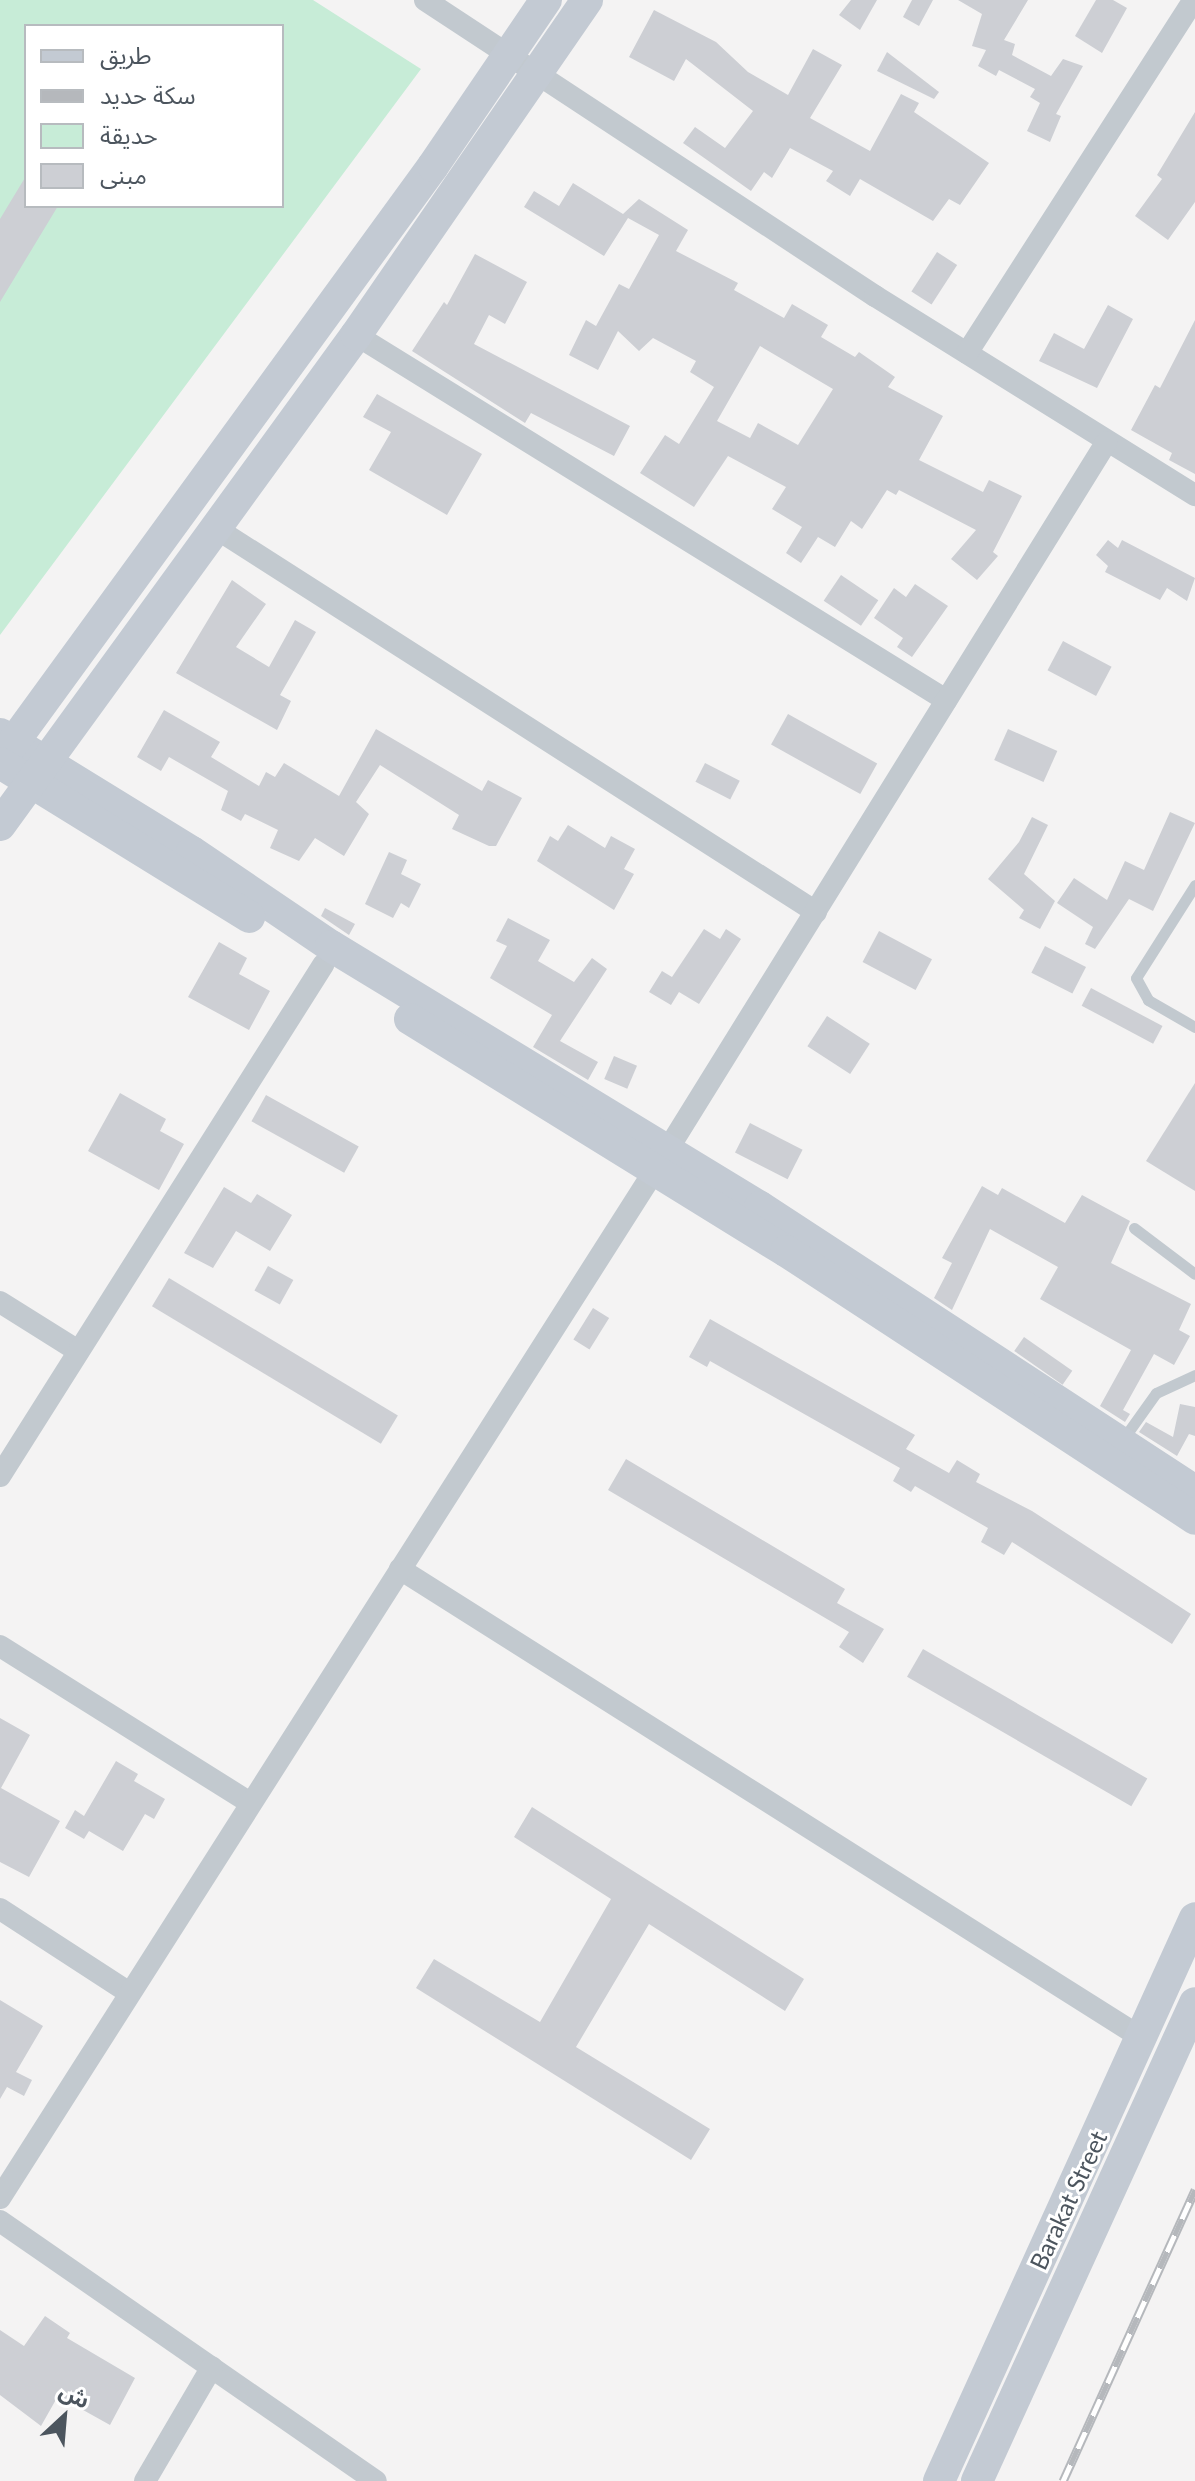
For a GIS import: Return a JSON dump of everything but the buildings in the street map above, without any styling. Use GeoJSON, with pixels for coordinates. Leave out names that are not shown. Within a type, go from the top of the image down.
{"type":"FeatureCollection","features":[{"type":"Feature","properties":{"kind":"street"},"geometry":{"type":"LineString","coordinates":[[425,0],[1106,443],[1195,495]]}},
{"type":"Feature","properties":{"kind":"street"},"geometry":{"type":"LineString","coordinates":[[546,0],[3,750],[323,965],[662,1160],[1121,1442],[1195,1491]]}},
{"type":"Feature","properties":{"kind":"street"},"geometry":{"type":"LineString","coordinates":[[0,825],[356,335],[587,0]]}},
{"type":"Feature","properties":{"kind":"street"},"geometry":{"type":"LineString","coordinates":[[967,353],[1187,6]]}},
{"type":"Feature","properties":{"kind":"street"},"geometry":{"type":"LineString","coordinates":[[356,335],[946,700]]}},
{"type":"Feature","properties":{"kind":"street"},"geometry":{"type":"LineString","coordinates":[[0,2198],[128,1992],[662,1160],[1106,443]]}},
{"type":"Feature","properties":{"kind":"street"},"geometry":{"type":"LineString","coordinates":[[217,529],[816,912]]}},
{"type":"Feature","properties":{"kind":"street"},"geometry":{"type":"LineString","coordinates":[[38,773],[331,946],[662,1160],[1195,1519]]}},
{"type":"Feature","properties":{"kind":"street"},"geometry":{"type":"LineString","coordinates":[[0,1476],[323,965]]}},
{"type":"Feature","properties":{"kind":"street"},"geometry":{"type":"LineString","coordinates":[[0,1302],[78,1351]]}},
{"type":"Feature","properties":{"kind":"street"},"geometry":{"type":"LineString","coordinates":[[400,1569],[1142,2038]]}},
{"type":"Feature","properties":{"kind":"street"},"geometry":{"type":"LineString","coordinates":[[0,1646],[250,1803]]}},
{"type":"Feature","properties":{"kind":"street"},"geometry":{"type":"LineString","coordinates":[[0,1909],[128,1992]]}},
{"type":"Feature","properties":{"kind":"street","name":"Barakat Street"},"geometry":{"type":"LineString","coordinates":[[939,2481],[1195,1918]]}},
{"type":"Feature","properties":{"kind":"street","name":"Barakat Street"},"geometry":{"type":"LineString","coordinates":[[977,2481],[1195,2003]]}},
{"type":"Feature","properties":{"kind":"street"},"geometry":{"type":"LineString","coordinates":[[0,2221],[376,2481]]}},
{"type":"Feature","properties":{"kind":"street"},"geometry":{"type":"LineString","coordinates":[[145,2481],[212,2367]]}},
{"type":"Feature","properties":{"kind":"lane"},"geometry":{"type":"LineString","coordinates":[[1195,885],[1136,978],[1148,1000],[1195,1027]]}},
{"type":"Feature","properties":{"kind":"lane"},"geometry":{"type":"LineString","coordinates":[[1134,1228],[1195,1274]]}},
{"type":"Feature","properties":{"kind":"lane"},"geometry":{"type":"LineString","coordinates":[[1121,1442],[1156,1393],[1195,1375]]}},
{"type":"Feature","properties":{"kind":"green space"},"geometry":{"type":"Polygon","coordinates":[[[0,0],[313,0],[421,69],[0,635],[0,0]]]}},
{"type":"Feature","properties":{"kind":"railway"},"geometry":{"type":"LineString","coordinates":[[1063,2481],[1195,2190]]}}]}
